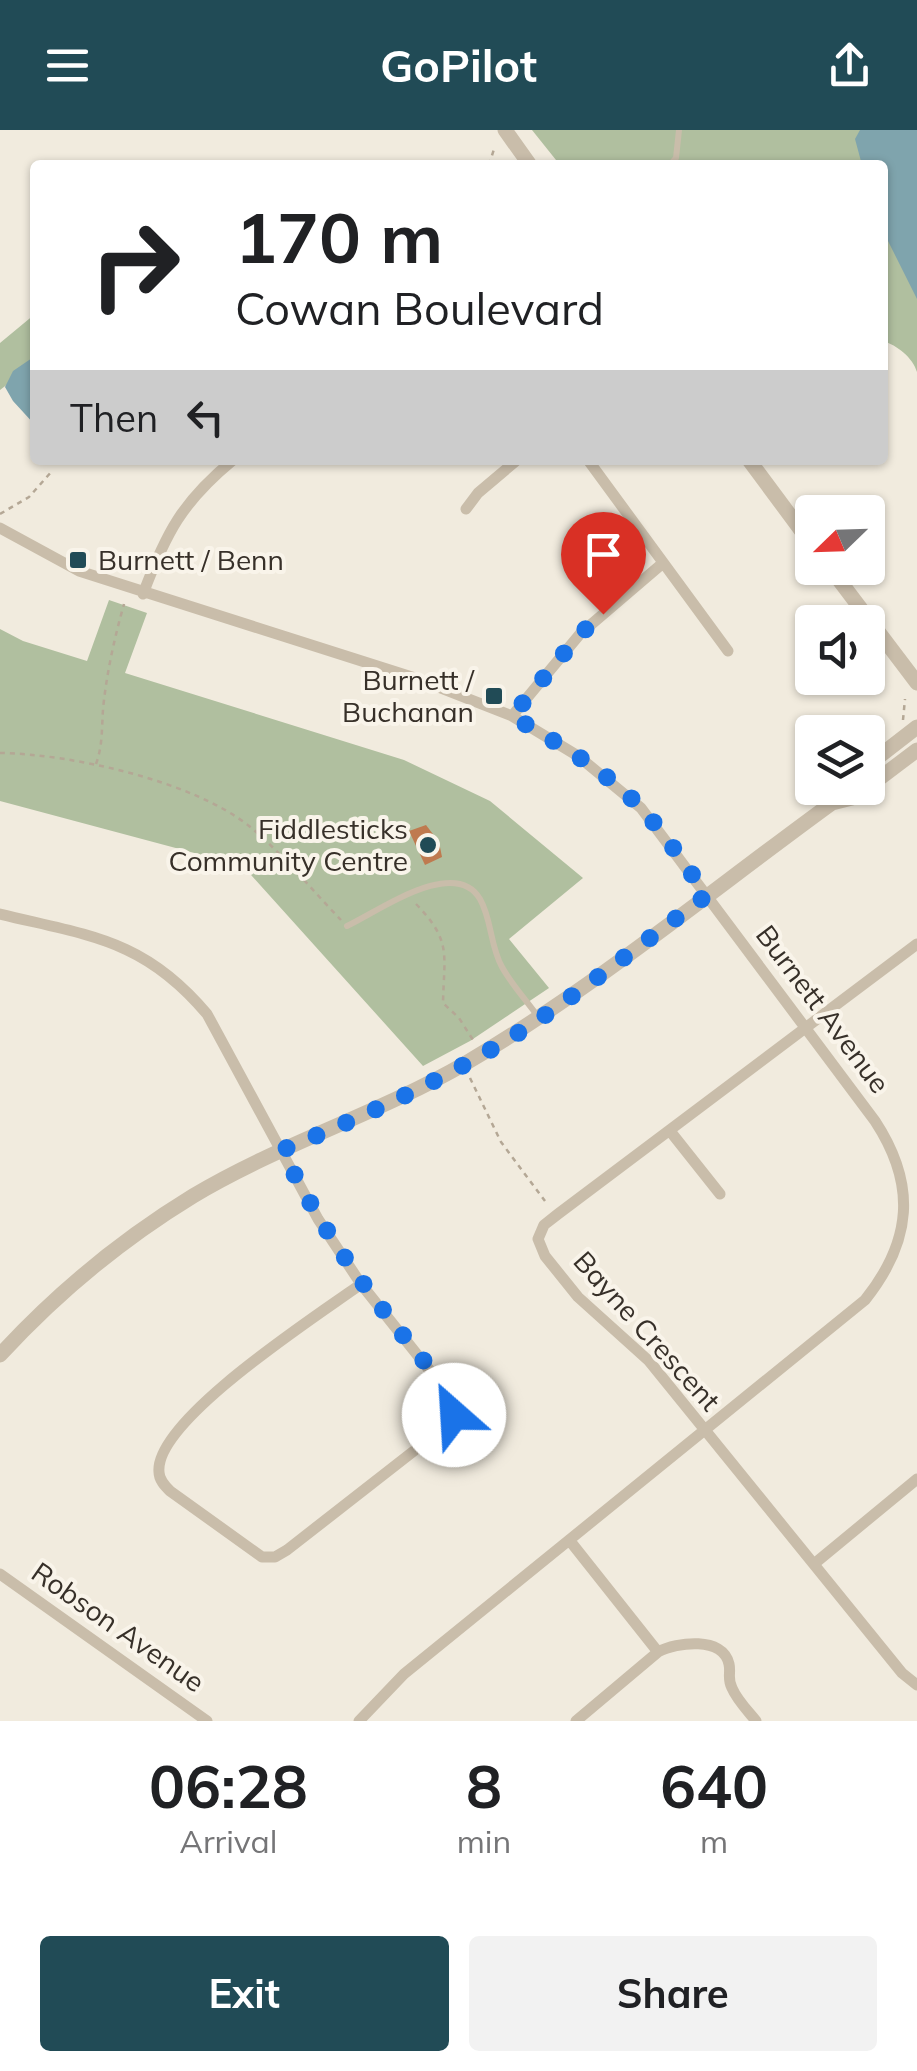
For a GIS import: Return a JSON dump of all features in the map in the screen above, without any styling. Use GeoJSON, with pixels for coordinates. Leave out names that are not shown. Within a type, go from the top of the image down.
{"type":"FeatureCollection","features":[{"type":"Feature","properties":{"kind":"street"},"geometry":{"type":"LineString","coordinates":[[505,130],[526,160]]}},
{"type":"Feature","properties":{"kind":"street"},"geometry":{"type":"LineString","coordinates":[[143,594],[180,511],[229,465]]}},
{"type":"Feature","properties":{"kind":"street"},"geometry":{"type":"LineString","coordinates":[[466,509],[510,465]]}},
{"type":"Feature","properties":{"kind":"street"},"geometry":{"type":"LineString","coordinates":[[592,465],[728,651]]}},
{"type":"Feature","properties":{"kind":"street"},"geometry":{"type":"LineString","coordinates":[[753,465],[795,521]]}},
{"type":"Feature","properties":{"kind":"street","name":"Burnett Avenue"},"geometry":{"type":"LineString","coordinates":[[0,528],[79,571],[415,678],[512,716],[578,756],[641,808],[891,1144],[900,1172],[911,1214],[888,1272],[865,1300],[404,1674],[358,1721]]}},
{"type":"Feature","properties":{"kind":"street"},"geometry":{"type":"LineString","coordinates":[[512,716],[580,634],[662,563]]}},
{"type":"Feature","properties":{"kind":"street"},"geometry":{"type":"LineString","coordinates":[[843,585],[917,684]]}},
{"type":"Feature","properties":{"kind":"street"},"geometry":{"type":"LineString","coordinates":[[885,748],[910,724]]}},
{"type":"Feature","properties":{"kind":"street"},"geometry":{"type":"LineString","coordinates":[[885,774],[917,750]]}},
{"type":"Feature","properties":{"kind":"street"},"geometry":{"type":"LineString","coordinates":[[0,1356],[84,1272],[136,1234],[195,1195],[282,1150],[405,1096],[540,1018],[829,805]]}},
{"type":"Feature","properties":{"kind":"street"},"geometry":{"type":"LineString","coordinates":[[0,914],[117,942],[173,978],[208,1014],[318,1219],[361,1284],[454,1401],[454,1415],[442,1429],[287,1550],[275,1557],[262,1556],[170,1491],[158,1470],[162,1456],[188,1419],[219,1387],[361,1284]]}},
{"type":"Feature","properties":{"kind":"street","name":"Bayne Crescent"},"geometry":{"type":"LineString","coordinates":[[917,944],[558,1214],[544,1225],[538,1240],[545,1256],[578,1297],[649,1362],[902,1673],[917,1685]]}},
{"type":"Feature","properties":{"kind":"street"},"geometry":{"type":"LineString","coordinates":[[670,1131],[720,1194]]}},
{"type":"Feature","properties":{"kind":"street"},"geometry":{"type":"LineString","coordinates":[[814,1564],[917,1479]]}},
{"type":"Feature","properties":{"kind":"street"},"geometry":{"type":"LineString","coordinates":[[570,1541],[658,1652]]}},
{"type":"Feature","properties":{"kind":"street","name":"Robson Avenue"},"geometry":{"type":"LineString","coordinates":[[0,1574],[207,1721]]}},
{"type":"Feature","properties":{"kind":"street"},"geometry":{"type":"LineString","coordinates":[[576,1721],[658,1652],[671,1646],[698,1645],[712,1645],[723,1652],[734,1694],[756,1721]]}},
{"type":"Feature","properties":{"kind":"lane"},"geometry":{"type":"LineString","coordinates":[[674,160],[679,130]]}},
{"type":"Feature","properties":{"kind":"lane"},"geometry":{"type":"LineString","coordinates":[[347,926],[447,882],[465,884],[479,897],[502,966],[540,1018]]}},
{"type":"Feature","properties":{"kind":"path"},"geometry":{"type":"LineString","coordinates":[[491,160],[495,146]]}},
{"type":"Feature","properties":{"kind":"path"},"geometry":{"type":"LineString","coordinates":[[0,514],[29,497],[53,470]]}},
{"type":"Feature","properties":{"kind":"path"},"geometry":{"type":"LineString","coordinates":[[96,764],[102,747],[109,658],[124,604]]}},
{"type":"Feature","properties":{"kind":"path"},"geometry":{"type":"LineString","coordinates":[[905,699],[910,724]]}},
{"type":"Feature","properties":{"kind":"path"},"geometry":{"type":"LineString","coordinates":[[0,753],[96,764],[216,805],[248,826],[347,926]]}},
{"type":"Feature","properties":{"kind":"path"},"geometry":{"type":"LineString","coordinates":[[408,896],[435,923],[445,942],[443,1003],[460,1018],[474,1041]]}},
{"type":"Feature","properties":{"kind":"path"},"geometry":{"type":"LineString","coordinates":[[467,1072],[501,1142],[544,1201]]}},
{"type":"Feature","properties":{"kind":"green space"},"geometry":{"type":"Polygon","coordinates":[[[532,130],[917,130],[917,372],[904,353],[888,343],[888,160],[556,160],[532,130]]]}},
{"type":"Feature","properties":{"kind":"green space"},"geometry":{"type":"Polygon","coordinates":[[[30,318],[30,367],[0,390],[0,343],[30,318]]]}},
{"type":"Feature","properties":{"kind":"green space"},"geometry":{"type":"Polygon","coordinates":[[[109,600],[147,613],[125,673],[404,760],[490,801],[583,878],[509,939],[549,988],[470,1041],[423,1066],[243,866],[0,801],[0,629],[23,641],[87,661],[109,600]]]}},
{"type":"Feature","properties":{"kind":"water"},"geometry":{"type":"Polygon","coordinates":[[[860,130],[917,130],[917,299],[888,241],[888,160],[861,160],[855,139],[860,130]]]}},
{"type":"Feature","properties":{"kind":"water"},"geometry":{"type":"Polygon","coordinates":[[[30,359],[30,420],[5,387],[13,371],[30,359]]]}},
{"type":"Feature","properties":{"kind":"building","name":"Fiddlesticks Community Centre"},"geometry":{"type":"Polygon","coordinates":[[[426,825],[439,842],[442,857],[425,865],[409,831],[426,825]]]}},
{"type":"Feature","properties":{"kind":"place","name":"Burnett / Benn"},"geometry":{"type":"Point","coordinates":[78,560]}},
{"type":"Feature","properties":{"kind":"place","name":"Burnett / Buchanan"},"geometry":{"type":"Point","coordinates":[494,696]}},
{"type":"Feature","properties":{"kind":"place","name":"Fiddlesticks Community Centre"},"geometry":{"type":"Point","coordinates":[428,845]}},
{"type":"Feature","properties":{"kind":"route"},"geometry":{"type":"LineString","coordinates":[[454,1415],[454,1401],[443,1384],[361,1284],[318,1219],[282,1150],[405,1096],[463,1065],[540,1018],[707,895],[641,808],[578,756],[512,716],[580,634],[603,614]]}}]}
